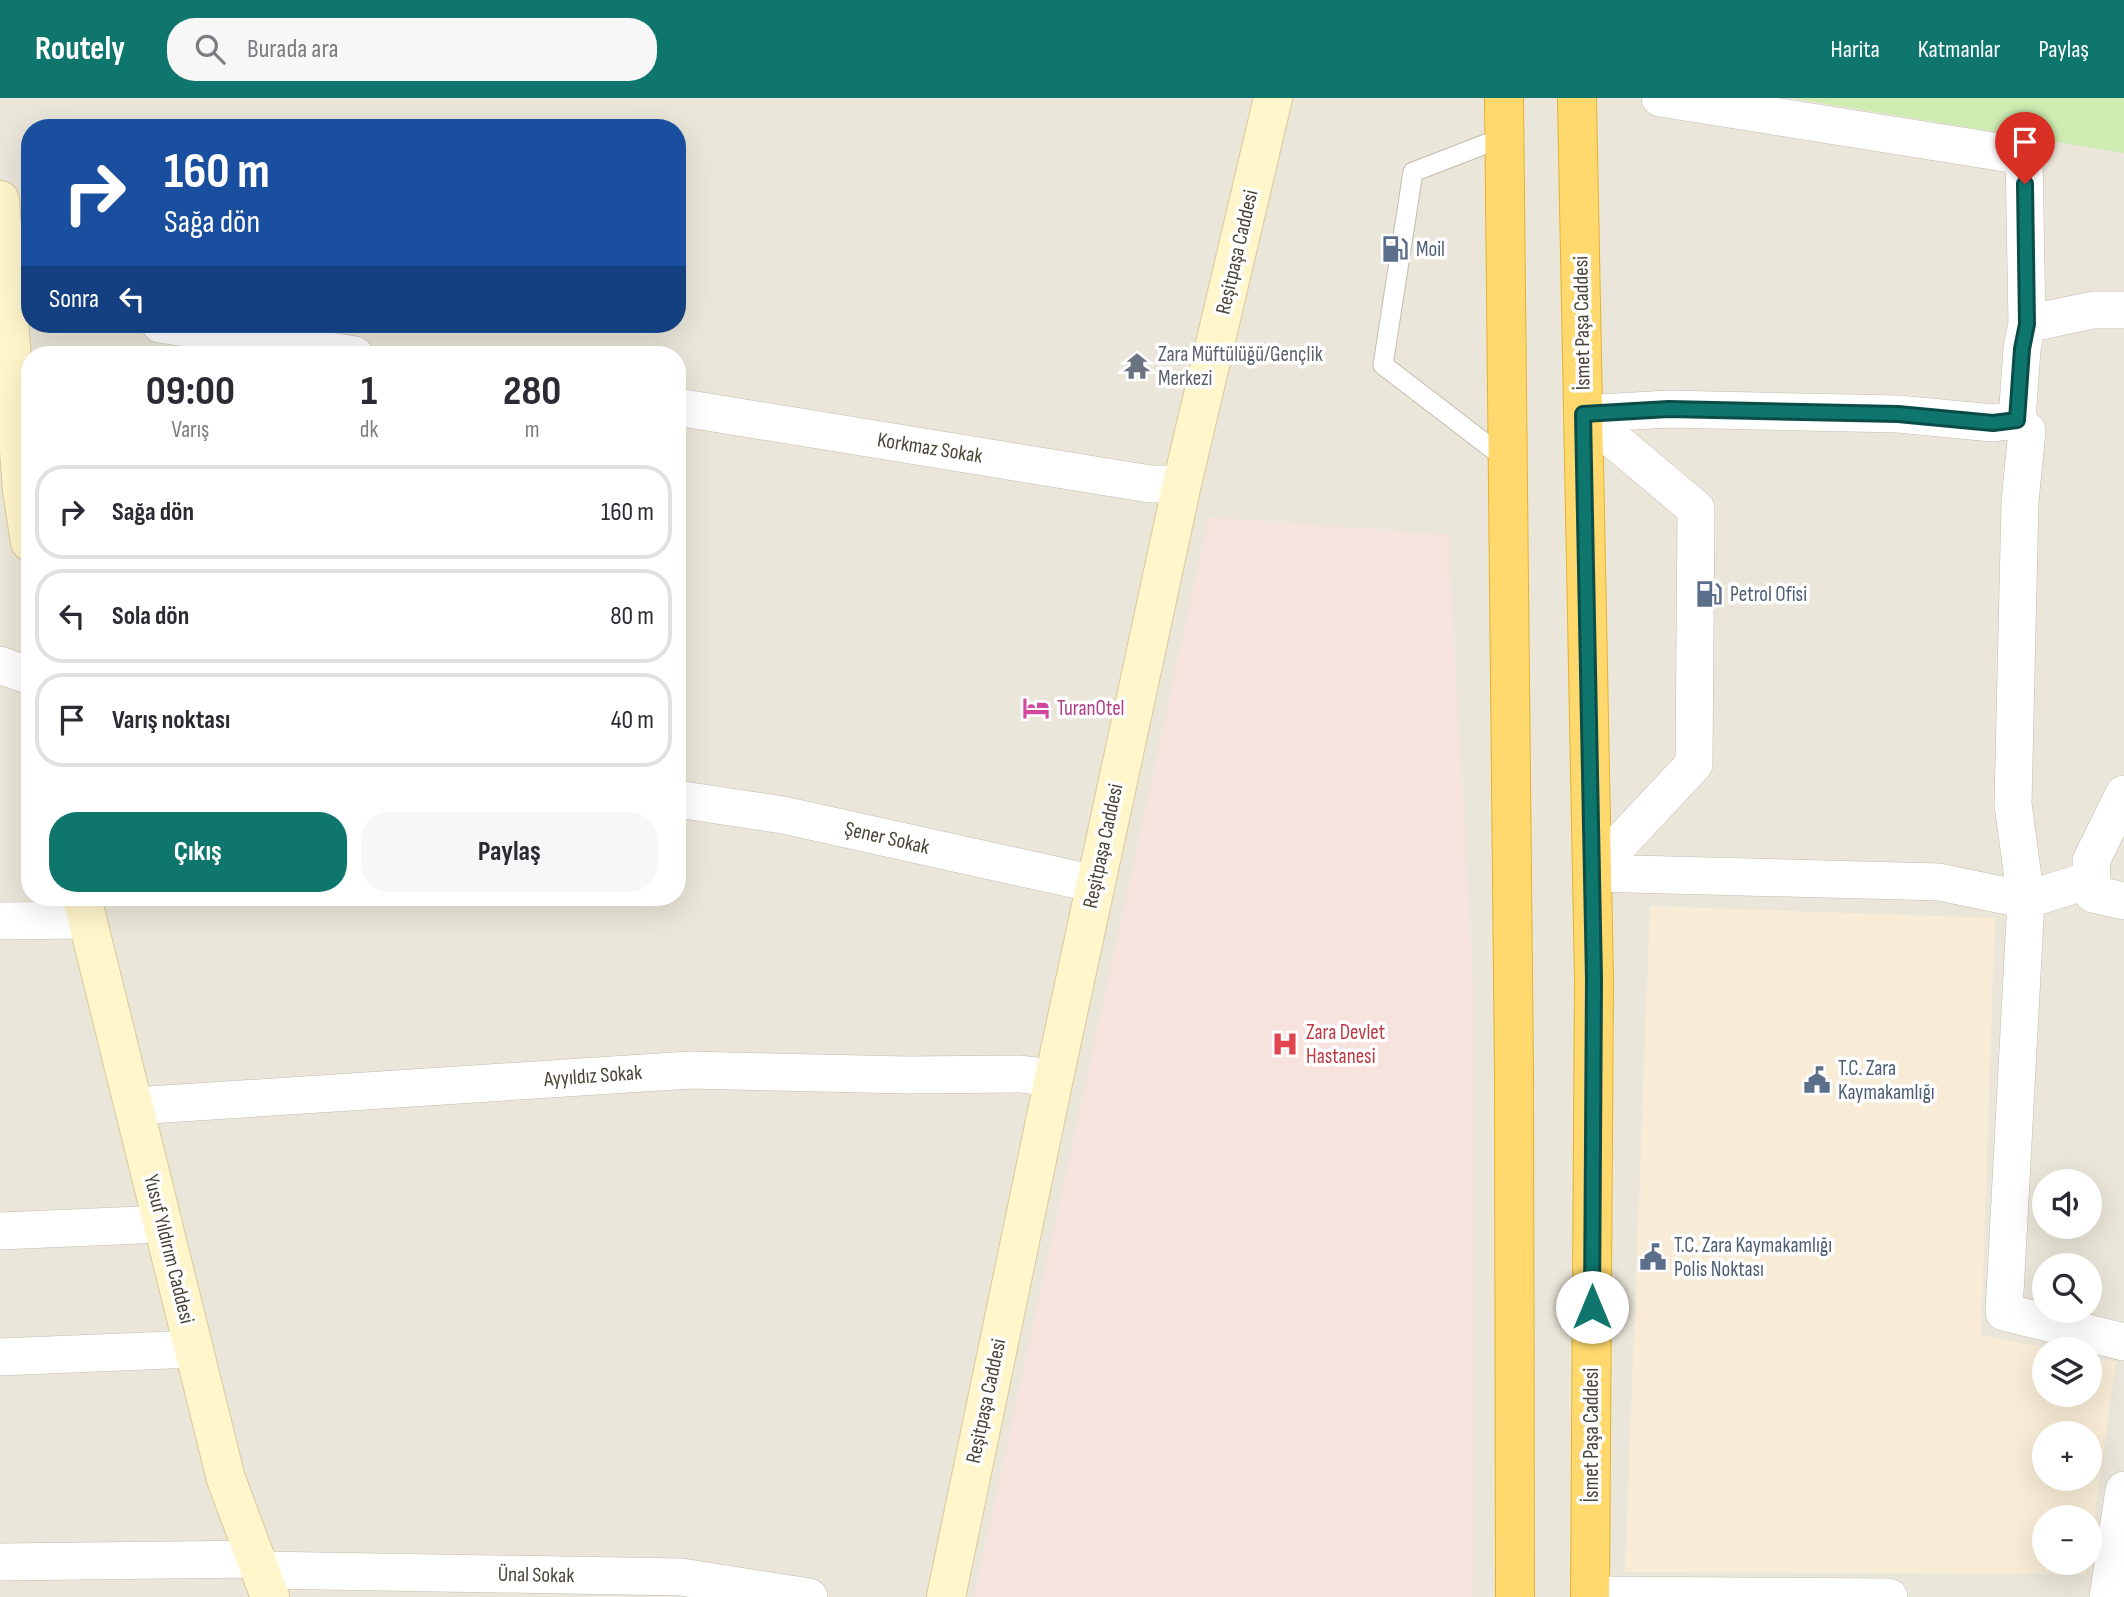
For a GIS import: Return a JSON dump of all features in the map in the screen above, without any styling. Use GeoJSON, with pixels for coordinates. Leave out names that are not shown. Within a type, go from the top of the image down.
{"type":"FeatureCollection","features":[{"type":"Feature","properties":{"kind":"highway"},"geometry":{"type":"LineString","coordinates":[[1504,98],[1514,1071],[1515,1597]]}},
{"type":"Feature","properties":{"kind":"highway","name":"İsmet Paşa Caddesi"},"geometry":{"type":"LineString","coordinates":[[1577,98],[1594,979],[1590,1596]]}},
{"type":"Feature","properties":{"kind":"main road","name":"Reşitpaşa Caddesi"},"geometry":{"type":"LineString","coordinates":[[946,1597],[1095,884],[1182,484],[1273,98]]}},
{"type":"Feature","properties":{"kind":"main road"},"geometry":{"type":"LineString","coordinates":[[0,200],[19,301],[21,426]]}},
{"type":"Feature","properties":{"kind":"main road","name":"Yusuf Yıldırım Caddesi"},"geometry":{"type":"LineString","coordinates":[[84,909],[226,1479],[262,1575]]}},
{"type":"Feature","properties":{"kind":"street"},"geometry":{"type":"LineString","coordinates":[[1660,98],[2024,156],[2027,324],[2022,349],[2017,420],[2027,431],[2019,514],[2014,804],[2026,900],[2004,1312],[2124,1342]]}},
{"type":"Feature","properties":{"kind":"street"},"geometry":{"type":"LineString","coordinates":[[2027,324],[2093,310],[2124,310]]}},
{"type":"Feature","properties":{"kind":"street"},"geometry":{"type":"LineString","coordinates":[[217,333],[298,346]]}},
{"type":"Feature","properties":{"kind":"street","name":"Korkmaz Sokak"},"geometry":{"type":"LineString","coordinates":[[686,408],[1150,484],[1182,484]]}},
{"type":"Feature","properties":{"kind":"street"},"geometry":{"type":"LineString","coordinates":[[1583,414],[1669,409],[1898,414],[1993,423],[2017,420]]}},
{"type":"Feature","properties":{"kind":"street"},"geometry":{"type":"LineString","coordinates":[[1583,414],[1696,509],[1694,764],[1591,873]]}},
{"type":"Feature","properties":{"kind":"street"},"geometry":{"type":"LineString","coordinates":[[0,665],[21,673]]}},
{"type":"Feature","properties":{"kind":"street"},"geometry":{"type":"LineString","coordinates":[[2124,794],[2091,861],[2093,894],[2124,901]]}},
{"type":"Feature","properties":{"kind":"street","name":"Şener Sokak"},"geometry":{"type":"LineString","coordinates":[[686,800],[783,815],[1095,884]]}},
{"type":"Feature","properties":{"kind":"street"},"geometry":{"type":"LineString","coordinates":[[1591,873],[1939,883],[2026,900],[2092,879]]}},
{"type":"Feature","properties":{"kind":"street"},"geometry":{"type":"LineString","coordinates":[[0,921],[84,909]]}},
{"type":"Feature","properties":{"kind":"street","name":"Ayyıldız Sokak"},"geometry":{"type":"LineString","coordinates":[[134,1106],[690,1070],[906,1075],[1020,1074],[1054,1078]]}},
{"type":"Feature","properties":{"kind":"street"},"geometry":{"type":"LineString","coordinates":[[0,1231],[163,1223]]}},
{"type":"Feature","properties":{"kind":"street"},"geometry":{"type":"LineString","coordinates":[[0,1357],[194,1349]]}},
{"type":"Feature","properties":{"kind":"street"},"geometry":{"type":"LineString","coordinates":[[2108,1597],[2124,1490]]}},
{"type":"Feature","properties":{"kind":"street","name":"Ünal Sokak"},"geometry":{"type":"LineString","coordinates":[[0,1562],[262,1575],[681,1577],[809,1597]]}},
{"type":"Feature","properties":{"kind":"street"},"geometry":{"type":"LineString","coordinates":[[1590,1596],[1889,1597]]}},
{"type":"Feature","properties":{"kind":"lane"},"geometry":{"type":"LineString","coordinates":[[1504,137],[1413,172],[1383,365],[1507,460]]}},
{"type":"Feature","properties":{"kind":"shaded area"},"geometry":{"type":"Polygon","coordinates":[[[0,98],[2124,98],[2124,1597],[0,1597],[0,98]]]}},
{"type":"Feature","properties":{"kind":"shaded area","name":"Zara Devlet Hastanesi"},"geometry":{"type":"Polygon","coordinates":[[[1209,517],[1448,535],[1474,1000],[1473,1597],[974,1597],[1209,517]]]}},
{"type":"Feature","properties":{"kind":"shaded area","name":"T.C. Zara Kaymakamlığı"},"geometry":{"type":"Polygon","coordinates":[[[1650,906],[1995,918],[1981,1335],[2032,1345],[2032,1407],[2102,1407],[2102,1359],[2116,1362],[2102,1462],[2102,1421],[2032,1421],[2032,1491],[2098,1491],[2096,1505],[2032,1505],[2032,1574],[1625,1572],[1650,906]]]}},
{"type":"Feature","properties":{"kind":"green space"},"geometry":{"type":"Polygon","coordinates":[[[1791,98],[2124,98],[2124,153],[1791,98]]]}},
{"type":"Feature","properties":{"kind":"place","name":"Moil"},"geometry":{"type":"Point","coordinates":[1395,249]}},
{"type":"Feature","properties":{"kind":"place","name":"Zara Müftülüğü/Gençlik Merkezi"},"geometry":{"type":"Point","coordinates":[1137,366]}},
{"type":"Feature","properties":{"kind":"place","name":"Petrol Ofisi"},"geometry":{"type":"Point","coordinates":[1709,594]}},
{"type":"Feature","properties":{"kind":"place","name":"TuranOtel"},"geometry":{"type":"Point","coordinates":[1036,708]}},
{"type":"Feature","properties":{"kind":"place","name":"Zara Devlet Hastanesi"},"geometry":{"type":"Point","coordinates":[1285,1044]}},
{"type":"Feature","properties":{"kind":"place","name":"T.C. Zara Kaymakamlığı"},"geometry":{"type":"Point","coordinates":[1817,1080]}},
{"type":"Feature","properties":{"kind":"place","name":"T.C. Zara Kaymakamlığı Polis Noktası"},"geometry":{"type":"Point","coordinates":[1653,1257]}},
{"type":"Feature","properties":{"kind":"route"},"geometry":{"type":"LineString","coordinates":[[1592,1307],[1594,979],[1583,414],[1669,409],[1898,414],[1993,423],[2017,420],[2022,349],[2027,324],[2025,184]]}}]}
